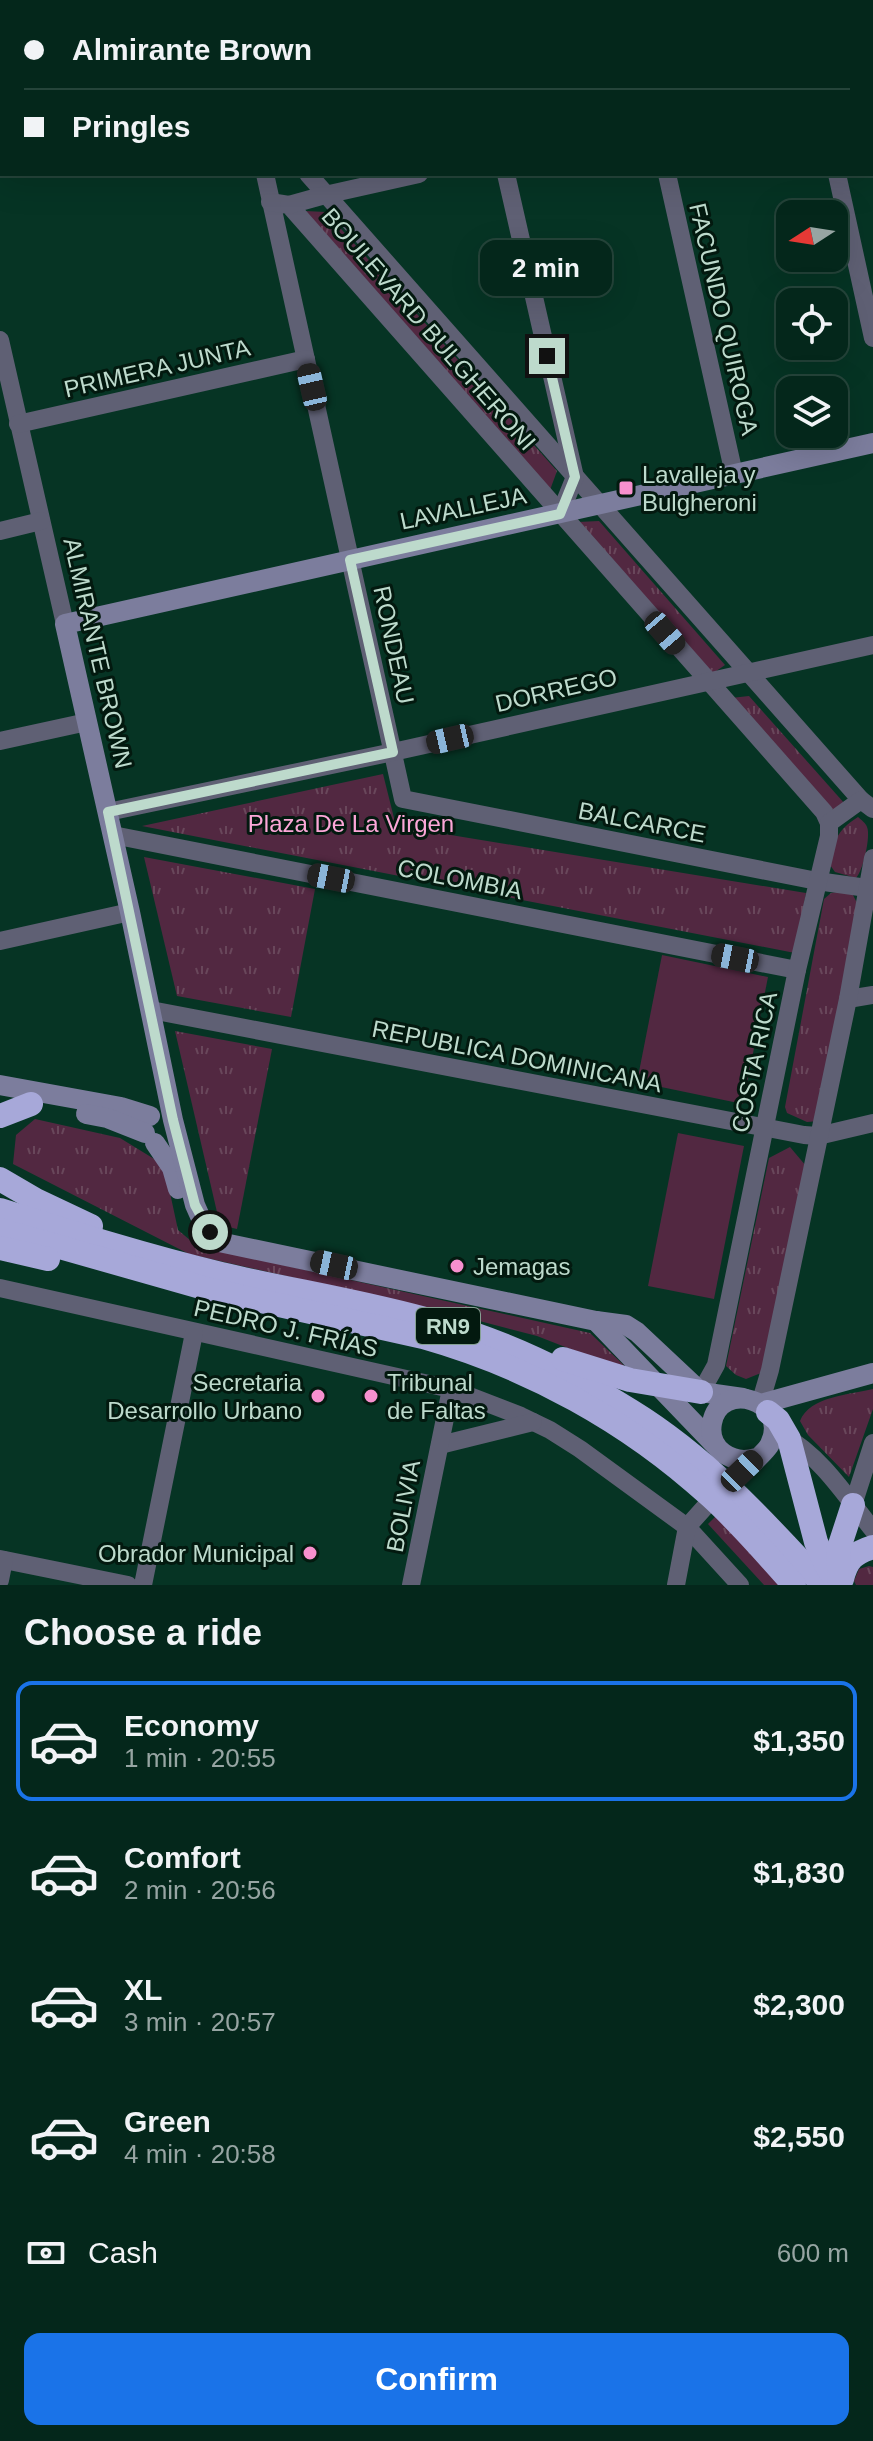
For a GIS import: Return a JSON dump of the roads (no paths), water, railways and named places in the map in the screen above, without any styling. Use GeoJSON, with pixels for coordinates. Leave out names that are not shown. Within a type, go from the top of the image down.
{"type":"FeatureCollection","features":[{"type":"Feature","properties":{"kind":"highway"},"geometry":{"type":"LineString","coordinates":[[0,1116],[31,1104]]}},
{"type":"Feature","properties":{"kind":"highway","name":"RN9"},"geometry":{"type":"LineString","coordinates":[[0,1179],[140,1262]]}},
{"type":"Feature","properties":{"kind":"highway","name":"RN9"},"geometry":{"type":"LineString","coordinates":[[0,1210],[211,1290],[455,1346],[543,1383],[599,1412],[669,1462],[721,1492],[794,1585]]}},
{"type":"Feature","properties":{"kind":"highway","name":"RN9"},"geometry":{"type":"LineString","coordinates":[[0,1230],[140,1262],[398,1312],[480,1336],[535,1359],[615,1401],[669,1438],[721,1492],[823,1585]]}},
{"type":"Feature","properties":{"kind":"highway","name":"RN9"},"geometry":{"type":"LineString","coordinates":[[0,1248],[95,1268],[140,1262]]}},
{"type":"Feature","properties":{"kind":"highway"},"geometry":{"type":"LineString","coordinates":[[480,1336],[530,1346],[585,1367],[658,1386],[710,1394]]}},
{"type":"Feature","properties":{"kind":"highway"},"geometry":{"type":"LineString","coordinates":[[768,1417],[816,1542],[826,1565],[840,1585]]}},
{"type":"Feature","properties":{"kind":"highway"},"geometry":{"type":"LineString","coordinates":[[840,1585],[838,1551],[853,1505]]}},
{"type":"Feature","properties":{"kind":"highway"},"geometry":{"type":"LineString","coordinates":[[840,1585],[847,1561],[859,1552],[873,1532]]}},
{"type":"Feature","properties":{"kind":"street","name":"RONDEAU"},"geometry":{"type":"LineString","coordinates":[[266,176],[280,203],[306,359],[403,799]]}},
{"type":"Feature","properties":{"kind":"street","name":"BOULEVARD BULGHERONI"},"geometry":{"type":"LineString","coordinates":[[310,176],[867,805]]}},
{"type":"Feature","properties":{"kind":"street"},"geometry":{"type":"LineString","coordinates":[[280,203],[410,176]]}},
{"type":"Feature","properties":{"kind":"street"},"geometry":{"type":"LineString","coordinates":[[506,176],[575,477],[560,514]]}},
{"type":"Feature","properties":{"kind":"street","name":"FACUNDO QUIROGA"},"geometry":{"type":"LineString","coordinates":[[667,176],[734,474]]}},
{"type":"Feature","properties":{"kind":"street"},"geometry":{"type":"LineString","coordinates":[[837,176],[873,338]]}},
{"type":"Feature","properties":{"kind":"street","name":"BOULEVARD BULGHERONI"},"geometry":{"type":"LineString","coordinates":[[280,203],[824,812],[829,823]]}},
{"type":"Feature","properties":{"kind":"street","name":"ALMIRANTE BROWN"},"geometry":{"type":"LineString","coordinates":[[0,340],[166,1081],[158,1126]]}},
{"type":"Feature","properties":{"kind":"street","name":"PRIMERA JUNTA"},"geometry":{"type":"LineString","coordinates":[[18,424],[306,359]]}},
{"type":"Feature","properties":{"kind":"street","name":"LAVALLEJA"},"geometry":{"type":"LineString","coordinates":[[65,624],[873,443]]}},
{"type":"Feature","properties":{"kind":"street"},"geometry":{"type":"LineString","coordinates":[[0,531],[41,521]]}},
{"type":"Feature","properties":{"kind":"street","name":"DORREGO"},"geometry":{"type":"LineString","coordinates":[[108,812],[873,645]]}},
{"type":"Feature","properties":{"kind":"street"},"geometry":{"type":"LineString","coordinates":[[0,741],[87,722]]}},
{"type":"Feature","properties":{"kind":"street","name":"BALCARCE"},"geometry":{"type":"LineString","coordinates":[[403,799],[817,881],[870,887]]}},
{"type":"Feature","properties":{"kind":"street"},"geometry":{"type":"LineString","coordinates":[[829,823],[867,805]]}},
{"type":"Feature","properties":{"kind":"street","name":"COSTA RICA"},"geometry":{"type":"LineString","coordinates":[[714,1416],[710,1394],[797,970],[829,836],[829,823]]}},
{"type":"Feature","properties":{"kind":"street","name":"COLOMBIA"},"geometry":{"type":"LineString","coordinates":[[113,835],[797,970]]}},
{"type":"Feature","properties":{"kind":"street"},"geometry":{"type":"LineString","coordinates":[[676,1585],[687,1527],[770,1444],[770,1370],[848,999],[873,858]]}},
{"type":"Feature","properties":{"kind":"street"},"geometry":{"type":"LineString","coordinates":[[0,941],[130,912]]}},
{"type":"Feature","properties":{"kind":"street"},"geometry":{"type":"LineString","coordinates":[[848,999],[873,995]]}},
{"type":"Feature","properties":{"kind":"street","name":"REPUBLICA DOMINICANA"},"geometry":{"type":"LineString","coordinates":[[151,1010],[764,1129],[818,1136],[873,1123]]}},
{"type":"Feature","properties":{"kind":"street"},"geometry":{"type":"LineString","coordinates":[[0,1085],[121,1107],[158,1126],[203,1223],[218,1241],[626,1325],[710,1394],[768,1417],[813,1459],[873,1532]]}},
{"type":"Feature","properties":{"kind":"street"},"geometry":{"type":"LineString","coordinates":[[0,1097],[158,1126]]}},
{"type":"Feature","properties":{"kind":"street","name":"PEDRO J. FRÍAS"},"geometry":{"type":"LineString","coordinates":[[0,1288],[451,1389],[533,1422],[580,1449],[687,1527],[740,1585]]}},
{"type":"Feature","properties":{"kind":"street"},"geometry":{"type":"LineString","coordinates":[[596,1321],[729,1458],[756,1458]]}},
{"type":"Feature","properties":{"kind":"street"},"geometry":{"type":"LineString","coordinates":[[143,1585],[194,1333]]}},
{"type":"Feature","properties":{"kind":"street"},"geometry":{"type":"LineString","coordinates":[[719,1449],[712,1437],[714,1416],[726,1403],[768,1417],[817,1388],[873,1373]]}},
{"type":"Feature","properties":{"kind":"street","name":"BOLIVIA"},"geometry":{"type":"LineString","coordinates":[[411,1585],[451,1389]]}},
{"type":"Feature","properties":{"kind":"street"},"geometry":{"type":"LineString","coordinates":[[440,1445],[533,1422]]}},
{"type":"Feature","properties":{"kind":"street"},"geometry":{"type":"LineString","coordinates":[[853,1505],[873,1443]]}},
{"type":"Feature","properties":{"kind":"street"},"geometry":{"type":"LineString","coordinates":[[0,1580],[2,1559],[128,1585]]}},
{"type":"Feature","properties":{"kind":"place","name":"Lavalleja y Bulgheroni"},"geometry":{"type":"Point","coordinates":[626,488]}},
{"type":"Feature","properties":{"kind":"place","name":"Jemagas"},"geometry":{"type":"Point","coordinates":[457,1266]}},
{"type":"Feature","properties":{"kind":"place","name":"Secretaria Desarrollo Urbano"},"geometry":{"type":"Point","coordinates":[318,1396]}},
{"type":"Feature","properties":{"kind":"place","name":"Tribunal de Faltas"},"geometry":{"type":"Point","coordinates":[371,1396]}},
{"type":"Feature","properties":{"kind":"place","name":"Obrador Municipal"},"geometry":{"type":"Point","coordinates":[310,1553]}},
{"type":"Feature","properties":{"kind":"park label","name":"Plaza De La Virgen"},"geometry":{"type":"Point","coordinates":[351,823]}}]}
